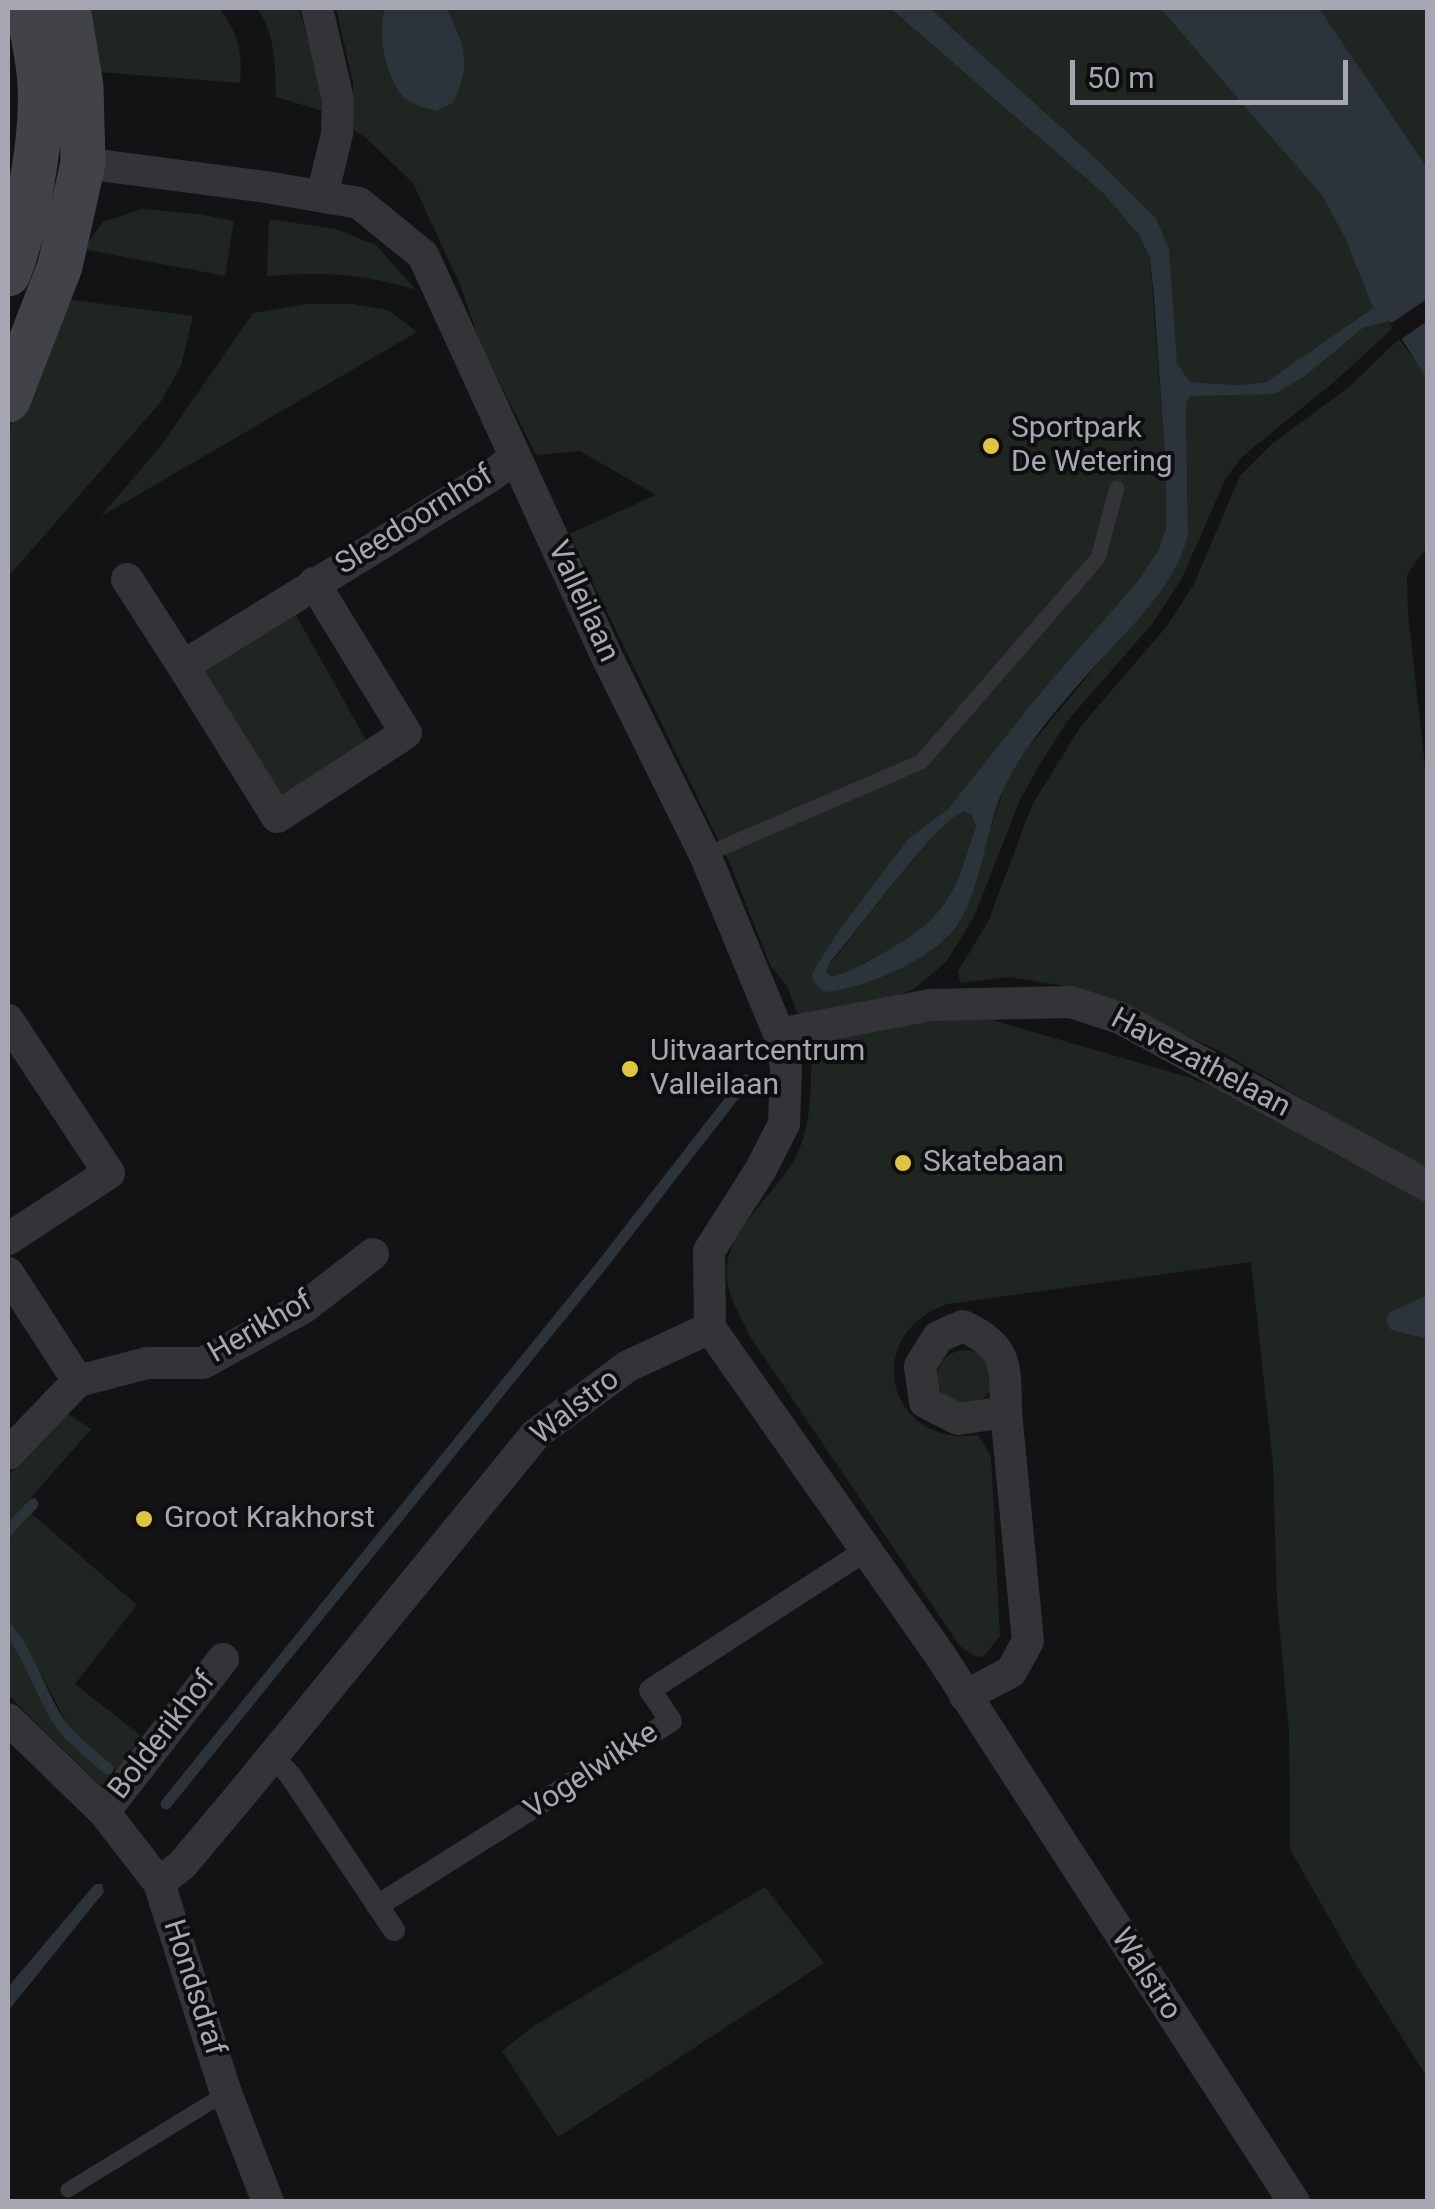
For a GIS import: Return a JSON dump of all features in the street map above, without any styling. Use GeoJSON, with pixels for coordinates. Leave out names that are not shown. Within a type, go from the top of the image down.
{"type":"FeatureCollection","features":[{"type":"Feature","properties":{"kind":"main road"},"geometry":{"type":"LineString","coordinates":[[8,274],[34,159],[40,85],[28,8]]}},
{"type":"Feature","properties":{"kind":"main road"},"geometry":{"type":"LineString","coordinates":[[8,400],[60,266],[83,163],[81,86],[68,8]]}},
{"type":"Feature","properties":{"kind":"main road","name":"Valleilaan"},"geometry":{"type":"LineString","coordinates":[[34,159],[83,163]]}},
{"type":"Feature","properties":{"kind":"street"},"geometry":{"type":"LineString","coordinates":[[317,8],[338,100],[337,134],[322,196]]}},
{"type":"Feature","properties":{"kind":"street","name":"Valleilaan"},"geometry":{"type":"LineString","coordinates":[[83,163],[359,203],[422,255],[608,657],[706,855],[779,1034],[786,1066],[784,1124],[762,1169],[709,1251],[710,1328]]}},
{"type":"Feature","properties":{"kind":"street","name":"Sleedoornhof"},"geometry":{"type":"LineString","coordinates":[[183,666],[514,458]]}},
{"type":"Feature","properties":{"kind":"street","name":"Sleedoornhof"},"geometry":{"type":"LineString","coordinates":[[127,580],[277,817],[406,733],[314,583]]}},
{"type":"Feature","properties":{"kind":"street","name":"Havezathelaan"},"geometry":{"type":"LineString","coordinates":[[779,1034],[930,1005],[1071,1002],[1120,1018],[1428,1186]]}},
{"type":"Feature","properties":{"kind":"street"},"geometry":{"type":"LineString","coordinates":[[8,1020],[108,1172],[8,1239]]}},
{"type":"Feature","properties":{"kind":"street","name":"Herikhof"},"geometry":{"type":"LineString","coordinates":[[78,1381],[147,1363],[202,1363],[303,1308],[372,1254]]}},
{"type":"Feature","properties":{"kind":"street"},"geometry":{"type":"LineString","coordinates":[[8,1273],[78,1381],[8,1454]]}},
{"type":"Feature","properties":{"kind":"street","name":"Walstro"},"geometry":{"type":"LineString","coordinates":[[170,1874],[536,1434],[628,1366],[710,1328],[868,1549],[1294,2202]]}},
{"type":"Feature","properties":{"kind":"street"},"geometry":{"type":"LineString","coordinates":[[965,1696],[1011,1672],[1028,1641],[1006,1412]]}},
{"type":"Feature","properties":{"kind":"street","name":"Vogelwikke"},"geometry":{"type":"LineString","coordinates":[[378,1906],[670,1721],[650,1690],[854,1558]]}},
{"type":"Feature","properties":{"kind":"street","name":"Bolderikhof"},"geometry":{"type":"LineString","coordinates":[[104,1812],[222,1659]]}},
{"type":"Feature","properties":{"kind":"street","name":"Bolderikhof"},"geometry":{"type":"LineString","coordinates":[[8,1719],[170,1874]]}},
{"type":"Feature","properties":{"kind":"street"},"geometry":{"type":"LineString","coordinates":[[272,1756],[290,1776],[394,1930]]}},
{"type":"Feature","properties":{"kind":"street","name":"Hondsdraf"},"geometry":{"type":"LineString","coordinates":[[170,1874],[226,2093],[268,2202]]}},
{"type":"Feature","properties":{"kind":"lane"},"geometry":{"type":"LineString","coordinates":[[706,855],[921,762],[1098,558],[1117,488]]}},
{"type":"Feature","properties":{"kind":"lane","name":"Hondsdraf"},"geometry":{"type":"LineString","coordinates":[[68,2190],[226,2093]]}},
{"type":"Feature","properties":{"kind":"shaded area"},"geometry":{"type":"Polygon","coordinates":[[[88,8],[219,8],[238,43],[240,83],[99,72],[88,8]]]}},
{"type":"Feature","properties":{"kind":"shaded area"},"geometry":{"type":"Polygon","coordinates":[[[257,8],[299,8],[321,86],[323,111],[276,97],[271,40],[257,8]]]}},
{"type":"Feature","properties":{"kind":"shaded area"},"geometry":{"type":"Polygon","coordinates":[[[336,8],[385,8],[382,32],[386,59],[396,84],[412,103],[460,37],[447,8],[890,8],[1104,194],[1139,235],[1150,258],[1165,455],[1166,528],[1158,551],[1137,582],[1041,692],[979,774],[949,808],[909,838],[841,927],[812,973],[824,992],[958,925],[1006,782],[1028,748],[1171,575],[1188,535],[1186,404],[1190,396],[1304,377],[1363,328],[1390,321],[1394,327],[1242,457],[1226,478],[1182,578],[1153,623],[1068,720],[1020,800],[974,917],[946,962],[914,989],[840,1019],[820,1021],[797,1013],[787,986],[771,967],[731,866],[569,534],[656,495],[580,451],[536,455],[480,343],[461,287],[413,183],[351,128],[353,83],[336,8]]]}},
{"type":"Feature","properties":{"kind":"shaded area"},"geometry":{"type":"Polygon","coordinates":[[[385,8],[447,8],[464,55],[463,77],[453,103],[436,111],[411,102],[400,93],[384,52],[385,8]]]}},
{"type":"Feature","properties":{"kind":"shaded area"},"geometry":{"type":"Polygon","coordinates":[[[890,8],[930,8],[1156,218],[1169,250],[1177,363],[1190,382],[1238,385],[1266,382],[1373,308],[1345,238],[1323,197],[1160,8],[1319,8],[1427,167],[1427,379],[1390,321],[1363,328],[1304,377],[1274,394],[1190,396],[1186,404],[1188,535],[1181,555],[1159,593],[1054,713],[1016,766],[994,814],[973,891],[958,924],[933,949],[897,970],[859,985],[824,992],[813,981],[812,973],[841,927],[909,838],[949,808],[1041,692],[1137,582],[1158,551],[1166,528],[1165,455],[1150,258],[1139,235],[1104,194],[890,8]],[[964,811],[935,834],[830,962],[826,972],[831,977],[903,941],[934,916],[954,888],[961,870],[976,826],[971,814],[964,811]]]}},
{"type":"Feature","properties":{"kind":"shaded area"},"geometry":{"type":"Polygon","coordinates":[[[930,8],[1160,8],[1323,197],[1345,238],[1373,308],[1266,382],[1190,382],[1177,363],[1156,218],[930,8]]]}},
{"type":"Feature","properties":{"kind":"shaded area"},"geometry":{"type":"Polygon","coordinates":[[[1319,8],[1427,8],[1427,167],[1319,8]]]}},
{"type":"Feature","properties":{"kind":"shaded area"},"geometry":{"type":"Polygon","coordinates":[[[142,209],[234,221],[225,276],[83,249],[103,222],[142,209]]]}},
{"type":"Feature","properties":{"kind":"shaded area"},"geometry":{"type":"Polygon","coordinates":[[[269,219],[336,229],[376,245],[416,290],[342,275],[267,276],[269,219]]]}},
{"type":"Feature","properties":{"kind":"shaded area"},"geometry":{"type":"Polygon","coordinates":[[[66,299],[193,316],[181,366],[160,403],[8,577],[8,431],[44,358],[66,299]]]}},
{"type":"Feature","properties":{"kind":"shaded area"},"geometry":{"type":"Polygon","coordinates":[[[307,304],[353,304],[388,310],[417,332],[100,517],[160,447],[253,313],[307,304]]]}},
{"type":"Feature","properties":{"kind":"shaded area"},"geometry":{"type":"Polygon","coordinates":[[[1399,339],[1428,379],[1427,547],[1407,575],[1428,794],[1427,1167],[1218,1050],[1078,988],[1008,977],[960,983],[958,971],[988,922],[1032,805],[1081,726],[1167,626],[1194,584],[1240,476],[1273,443],[1350,386],[1399,339]]]}},
{"type":"Feature","properties":{"kind":"shaded area"},"geometry":{"type":"Polygon","coordinates":[[[292,608],[366,740],[280,796],[203,667],[292,608]]]}},
{"type":"Feature","properties":{"kind":"shaded area"},"geometry":{"type":"Polygon","coordinates":[[[964,811],[972,814],[976,826],[945,903],[921,929],[903,941],[831,977],[826,972],[830,963],[935,834],[964,811]]]}},
{"type":"Feature","properties":{"kind":"shaded area"},"geometry":{"type":"Polygon","coordinates":[[[943,1018],[992,1020],[1188,1077],[1229,1093],[1341,1157],[1427,1200],[1427,1295],[1390,1312],[1391,1330],[1427,1339],[1427,2077],[1355,1963],[1290,1849],[1289,1732],[1277,1600],[1273,1465],[1251,1262],[948,1304],[920,1318],[903,1339],[895,1362],[895,1385],[905,1407],[922,1424],[947,1434],[978,1435],[991,1456],[1000,1636],[984,1656],[975,1657],[960,1646],[749,1335],[734,1304],[727,1267],[731,1250],[749,1219],[794,1160],[805,1132],[811,1039],[943,1018]]]}},
{"type":"Feature","properties":{"kind":"shaded area"},"geometry":{"type":"Polygon","coordinates":[[[1427,1295],[1427,1339],[1391,1330],[1386,1320],[1390,1312],[1427,1295]]]}},
{"type":"Feature","properties":{"kind":"shaded area"},"geometry":{"type":"Polygon","coordinates":[[[965,1350],[985,1358],[993,1378],[985,1398],[965,1406],[945,1398],[937,1378],[945,1358],[965,1350]]]}},
{"type":"Feature","properties":{"kind":"shaded area"},"geometry":{"type":"Polygon","coordinates":[[[68,1414],[91,1429],[8,1524],[8,1476],[56,1421],[68,1414]]]}},
{"type":"Feature","properties":{"kind":"shaded area"},"geometry":{"type":"Polygon","coordinates":[[[32,1514],[137,1605],[75,1684],[141,1736],[117,1771],[70,1729],[29,1651],[8,1625],[8,1539],[32,1514]]]}},
{"type":"Feature","properties":{"kind":"shaded area"},"geometry":{"type":"Polygon","coordinates":[[[8,1635],[33,1673],[49,1714],[63,1733],[113,1778],[105,1790],[8,1695],[8,1635]]]}},
{"type":"Feature","properties":{"kind":"shaded area"},"geometry":{"type":"Polygon","coordinates":[[[95,1884],[102,1884],[104,1892],[8,2011],[8,1987],[95,1884]]]}},
{"type":"Feature","properties":{"kind":"shaded area"},"geometry":{"type":"Polygon","coordinates":[[[765,1887],[824,1963],[558,2137],[502,2051],[532,2027],[765,1887]]]}},
{"type":"Feature","properties":{"kind":"pier"},"geometry":{"type":"Polygon","coordinates":[[[1427,299],[1427,321],[1400,340],[1390,324],[1427,299]]]}},
{"type":"Feature","properties":{"kind":"waterway"},"geometry":{"type":"LineString","coordinates":[[166,1804],[598,1270],[746,1080]]}},
{"type":"Feature","properties":{"kind":"waterway"},"geometry":{"type":"LineString","coordinates":[[8,1531],[33,1504]]}},
{"type":"Feature","properties":{"kind":"waterway"},"geometry":{"type":"LineString","coordinates":[[8,1629],[58,1720],[108,1769]]}},
{"type":"Feature","properties":{"kind":"place","name":"Sportpark De Wetering"},"geometry":{"type":"Point","coordinates":[991,446]}},
{"type":"Feature","properties":{"kind":"place","name":"Uitvaartcentrum Valleilaan"},"geometry":{"type":"Point","coordinates":[630,1069]}},
{"type":"Feature","properties":{"kind":"place","name":"Skatebaan"},"geometry":{"type":"Point","coordinates":[903,1163]}},
{"type":"Feature","properties":{"kind":"place","name":"Groot Krakhorst"},"geometry":{"type":"Point","coordinates":[144,1519]}}]}
